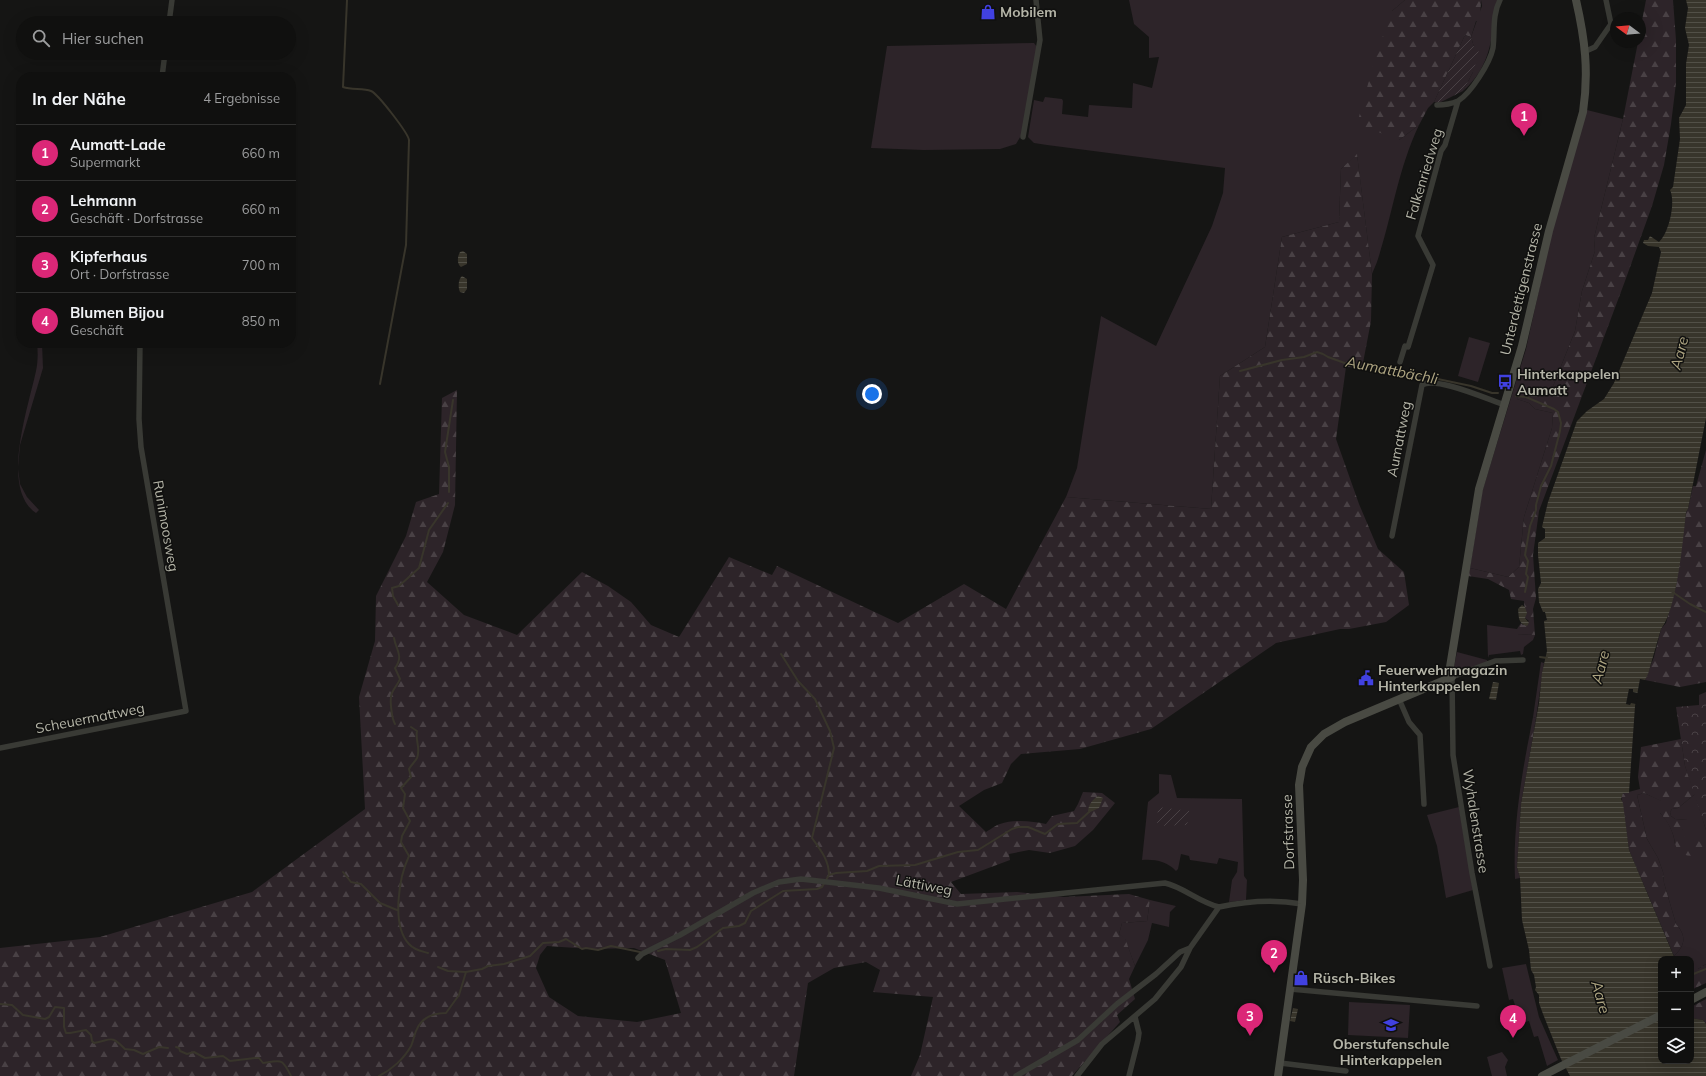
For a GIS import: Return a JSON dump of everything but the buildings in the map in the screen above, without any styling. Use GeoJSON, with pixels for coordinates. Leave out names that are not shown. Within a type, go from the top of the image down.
{"type":"FeatureCollection","features":[{"type":"Feature","properties":{"kind":"street"},"geometry":{"type":"LineString","coordinates":[[170,16],[172,0]]}},
{"type":"Feature","properties":{"kind":"street"},"geometry":{"type":"LineString","coordinates":[[1023,137],[1040,40],[1036,0]]}},
{"type":"Feature","properties":{"kind":"street","name":"Falkenriedweg"},"geometry":{"type":"LineString","coordinates":[[1400,362],[1405,346],[1408,347],[1433,265],[1418,236],[1441,151],[1445,144],[1458,101],[1470,90],[1487,64],[1493,49],[1496,11],[1500,0]]}},
{"type":"Feature","properties":{"kind":"street","name":"Unterdettigenstrasse"},"geometry":{"type":"LineString","coordinates":[[1452,677],[1450,667],[1476,504],[1485,466],[1522,346],[1549,231],[1583,112],[1586,92],[1586,51],[1576,0]]}},
{"type":"Feature","properties":{"kind":"street"},"geometry":{"type":"LineString","coordinates":[[1586,51],[1595,47],[1611,24],[1606,0]]}},
{"type":"Feature","properties":{"kind":"street"},"geometry":{"type":"LineString","coordinates":[[163,72],[164,60]]}},
{"type":"Feature","properties":{"kind":"street"},"geometry":{"type":"LineString","coordinates":[[1437,105],[1451,104],[1458,101]]}},
{"type":"Feature","properties":{"kind":"street","name":"Runimoosweg"},"geometry":{"type":"LineString","coordinates":[[140,348],[139,412],[141,447],[186,711]]}},
{"type":"Feature","properties":{"kind":"street","name":"Aumattweg"},"geometry":{"type":"LineString","coordinates":[[1392,536],[1422,385],[1430,383],[1460,389],[1505,405]]}},
{"type":"Feature","properties":{"kind":"street"},"geometry":{"type":"LineString","coordinates":[[1452,677],[1496,661],[1523,660]]}},
{"type":"Feature","properties":{"kind":"street","name":"Dorfstrasse"},"geometry":{"type":"LineString","coordinates":[[1278,1076],[1302,904],[1303,880],[1299,790],[1302,767],[1307,754],[1318,739],[1332,729],[1452,677]]}},
{"type":"Feature","properties":{"kind":"street","name":"Wyhalenstrasse"},"geometry":{"type":"LineString","coordinates":[[1452,677],[1453,755],[1472,873],[1490,966]]}},
{"type":"Feature","properties":{"kind":"street"},"geometry":{"type":"LineString","coordinates":[[1399,699],[1410,722],[1420,735],[1424,804]]}},
{"type":"Feature","properties":{"kind":"street","name":"Scheuermattweg"},"geometry":{"type":"LineString","coordinates":[[0,748],[186,711]]}},
{"type":"Feature","properties":{"kind":"street","name":"Lättiweg"},"geometry":{"type":"LineString","coordinates":[[638,958],[642,954],[680,935],[766,886],[789,880],[819,881],[879,888],[957,904],[1164,883],[1174,886],[1205,903],[1219,907]]}},
{"type":"Feature","properties":{"kind":"street"},"geometry":{"type":"LineString","coordinates":[[1076,1076],[1102,1044],[1155,999],[1171,981],[1181,967],[1190,948],[1219,907],[1266,900],[1302,904]]}},
{"type":"Feature","properties":{"kind":"street"},"geometry":{"type":"LineString","coordinates":[[1016,1076],[1078,1040],[1117,1004],[1156,974],[1180,952],[1190,948]]}},
{"type":"Feature","properties":{"kind":"street"},"geometry":{"type":"LineString","coordinates":[[1290,989],[1477,1006]]}},
{"type":"Feature","properties":{"kind":"street"},"geometry":{"type":"LineString","coordinates":[[1694,998],[1706,992]]}},
{"type":"Feature","properties":{"kind":"street"},"geometry":{"type":"LineString","coordinates":[[1128,1076],[1138,1040],[1135,1017]]}},
{"type":"Feature","properties":{"kind":"street"},"geometry":{"type":"LineString","coordinates":[[1542,1076],[1658,1017]]}},
{"type":"Feature","properties":{"kind":"street"},"geometry":{"type":"LineString","coordinates":[[1280,1063],[1346,1071]]}},
{"type":"Feature","properties":{"kind":"green space"},"geometry":{"type":"Polygon","coordinates":[[[1129,0],[1405,0],[1392,11],[1399,140],[1419,125],[1400,176],[1377,262],[1372,274],[1357,155],[1341,169],[1339,222],[1282,237],[1265,347],[1220,376],[1211,509],[1066,497],[1077,468],[1101,316],[1156,346],[1212,226],[1223,193],[1225,168],[1034,143],[1028,137],[1034,100],[1043,102],[1045,97],[1062,99],[1062,114],[1088,117],[1089,105],[1132,108],[1133,83],[1152,88],[1159,57],[1149,58],[1149,37],[1134,24],[1129,0]]]}},
{"type":"Feature","properties":{"kind":"green space"},"geometry":{"type":"Polygon","coordinates":[[[1405,0],[1481,0],[1480,21],[1476,21],[1471,37],[1465,35],[1434,102],[1428,108],[1419,125],[1399,140],[1357,124],[1376,55],[1392,11],[1405,0]]]}},
{"type":"Feature","properties":{"kind":"green space"},"geometry":{"type":"Polygon","coordinates":[[[1481,0],[1497,0],[1492,38],[1480,71],[1463,91],[1473,72],[1474,47],[1471,37],[1482,6],[1481,0]]]}},
{"type":"Feature","properties":{"kind":"green space"},"geometry":{"type":"Polygon","coordinates":[[[1646,0],[1673,0],[1676,40],[1676,83],[1664,165],[1652,206],[1625,281],[1539,511],[1533,555],[1536,598],[1533,609],[1535,635],[1517,634],[1517,629],[1521,623],[1523,625],[1529,621],[1525,618],[1524,601],[1511,599],[1509,590],[1488,579],[1468,576],[1470,568],[1508,577],[1519,567],[1524,517],[1552,428],[1553,413],[1535,409],[1529,403],[1517,399],[1519,394],[1550,394],[1575,331],[1582,291],[1595,251],[1594,238],[1623,119],[1637,48],[1646,48],[1646,12],[1644,12],[1646,0]]]}},
{"type":"Feature","properties":{"kind":"green space"},"geometry":{"type":"Polygon","coordinates":[[[1465,35],[1471,37],[1474,47],[1479,52],[1473,72],[1463,91],[1439,103],[1434,102],[1465,35]]]}},
{"type":"Feature","properties":{"kind":"green space"},"geometry":{"type":"Polygon","coordinates":[[[1034,43],[1037,47],[1022,134],[1016,144],[1000,149],[924,150],[871,148],[887,46],[1034,43]]]}},
{"type":"Feature","properties":{"kind":"green space"},"geometry":{"type":"Polygon","coordinates":[[[1587,110],[1623,119],[1594,238],[1595,251],[1582,291],[1575,331],[1550,394],[1519,394],[1517,399],[1529,403],[1535,409],[1553,413],[1552,428],[1524,517],[1519,567],[1508,577],[1470,568],[1482,492],[1526,349],[1552,231],[1587,110]]]}},
{"type":"Feature","properties":{"kind":"green space"},"geometry":{"type":"Polygon","coordinates":[[[1357,154],[1372,274],[1371,321],[1362,368],[1346,367],[1336,439],[1359,504],[1378,549],[1404,572],[1409,605],[1386,622],[1349,629],[1340,629],[1276,643],[1151,729],[1080,749],[1021,754],[1011,764],[1002,783],[984,790],[959,806],[986,832],[998,825],[1011,821],[1029,821],[1046,824],[1052,816],[1074,811],[1083,792],[1102,793],[1115,803],[1093,830],[1075,846],[1050,853],[1029,850],[1009,854],[1010,860],[951,882],[961,894],[1017,892],[1064,897],[1129,894],[1150,900],[1147,921],[1122,923],[1119,934],[1125,938],[1135,966],[1129,979],[1135,999],[1117,1015],[1120,1022],[1072,1076],[911,1076],[920,1055],[933,997],[873,992],[880,970],[866,962],[834,968],[808,983],[794,1076],[0,1076],[0,948],[100,937],[252,892],[365,809],[359,697],[375,641],[376,596],[406,536],[416,502],[439,494],[442,398],[457,390],[455,505],[443,552],[427,582],[464,615],[517,635],[582,572],[608,586],[631,602],[651,625],[679,637],[729,557],[772,575],[777,566],[898,623],[964,584],[1006,609],[1066,497],[1211,509],[1220,376],[1265,347],[1282,237],[1339,222],[1341,169],[1357,154]],[[547,946],[540,955],[536,968],[549,997],[578,1016],[637,1022],[681,1013],[665,960],[634,948],[591,949],[547,946]]]}},
{"type":"Feature","properties":{"kind":"green space"},"geometry":{"type":"Polygon","coordinates":[[[1469,337],[1490,343],[1478,382],[1458,376],[1469,337]]]}},
{"type":"Feature","properties":{"kind":"green space"},"geometry":{"type":"Polygon","coordinates":[[[37,348],[42,348],[43,368],[21,443],[23,426],[37,368],[37,348]]]}},
{"type":"Feature","properties":{"kind":"green space"},"geometry":{"type":"Polygon","coordinates":[[[1706,450],[1706,682],[1680,687],[1645,680],[1654,657],[1661,629],[1666,623],[1676,586],[1686,512],[1693,486],[1696,486],[1706,450]]]}},
{"type":"Feature","properties":{"kind":"green space"},"geometry":{"type":"Polygon","coordinates":[[[18,471],[20,484],[27,497],[39,510],[36,513],[25,502],[20,486],[18,471]]]}},
{"type":"Feature","properties":{"kind":"green space"},"geometry":{"type":"Polygon","coordinates":[[[1487,625],[1517,629],[1517,634],[1535,635],[1533,640],[1524,647],[1523,654],[1521,655],[1520,651],[1489,655],[1488,658],[1487,625]]]}},
{"type":"Feature","properties":{"kind":"green space"},"geometry":{"type":"Polygon","coordinates":[[[1457,652],[1487,660],[1487,662],[1459,672],[1454,667],[1457,652]]]}},
{"type":"Feature","properties":{"kind":"green space"},"geometry":{"type":"Polygon","coordinates":[[[1541,662],[1544,663],[1536,718],[1533,717],[1541,662]]]}},
{"type":"Feature","properties":{"kind":"green space"},"geometry":{"type":"Polygon","coordinates":[[[1706,692],[1706,830],[1685,766],[1676,707],[1699,705],[1699,695],[1706,692]]]}},
{"type":"Feature","properties":{"kind":"green space"},"geometry":{"type":"Polygon","coordinates":[[[1533,717],[1536,718],[1531,748],[1527,748],[1533,717]]]}},
{"type":"Feature","properties":{"kind":"green space"},"geometry":{"type":"Polygon","coordinates":[[[1681,739],[1685,766],[1695,794],[1678,808],[1672,809],[1670,812],[1671,816],[1675,819],[1687,820],[1690,826],[1682,830],[1682,835],[1686,838],[1695,839],[1706,847],[1700,853],[1693,856],[1681,853],[1676,847],[1668,824],[1660,813],[1659,805],[1661,801],[1644,793],[1637,795],[1647,839],[1658,858],[1676,924],[1680,928],[1683,937],[1682,945],[1674,956],[1629,850],[1621,794],[1640,789],[1638,777],[1641,747],[1681,739]]]}},
{"type":"Feature","properties":{"kind":"green space"},"geometry":{"type":"Polygon","coordinates":[[[1527,748],[1531,748],[1521,804],[1517,867],[1520,878],[1515,879],[1517,813],[1527,748]]]}},
{"type":"Feature","properties":{"kind":"green space"},"geometry":{"type":"Polygon","coordinates":[[[1159,774],[1171,775],[1177,798],[1242,799],[1244,876],[1247,880],[1246,900],[1229,902],[1232,880],[1237,872],[1238,862],[1219,858],[1217,864],[1190,860],[1189,856],[1181,854],[1178,869],[1176,871],[1169,865],[1160,861],[1142,860],[1148,802],[1159,793],[1159,774]]]}},
{"type":"Feature","properties":{"kind":"green space"},"geometry":{"type":"Polygon","coordinates":[[[1644,793],[1662,801],[1660,813],[1666,819],[1670,827],[1675,844],[1686,839],[1682,836],[1682,830],[1687,820],[1675,819],[1671,816],[1670,812],[1672,809],[1678,808],[1695,794],[1706,830],[1706,964],[1698,969],[1694,969],[1694,956],[1674,956],[1682,945],[1683,937],[1680,928],[1676,924],[1658,858],[1647,839],[1637,795],[1644,793]]]}},
{"type":"Feature","properties":{"kind":"green space"},"geometry":{"type":"Polygon","coordinates":[[[1158,807],[1190,811],[1187,825],[1157,826],[1158,807]]]}},
{"type":"Feature","properties":{"kind":"green space"},"geometry":{"type":"Polygon","coordinates":[[[1459,807],[1473,890],[1446,898],[1437,846],[1427,815],[1459,807]]]}},
{"type":"Feature","properties":{"kind":"green space"},"geometry":{"type":"Polygon","coordinates":[[[1150,900],[1176,906],[1170,912],[1169,927],[1152,923],[1148,940],[1135,966],[1125,939],[1119,934],[1122,923],[1147,921],[1150,900]]]}},
{"type":"Feature","properties":{"kind":"green space"},"geometry":{"type":"Polygon","coordinates":[[[1526,964],[1539,1017],[1558,1060],[1547,1066],[1538,1036],[1534,1037],[1529,1021],[1521,1023],[1513,999],[1509,1000],[1502,968],[1526,964]]]}},
{"type":"Feature","properties":{"kind":"green space"},"geometry":{"type":"Polygon","coordinates":[[[1706,964],[1706,983],[1694,989],[1694,969],[1698,969],[1706,964]]]}},
{"type":"Feature","properties":{"kind":"green space"},"geometry":{"type":"Polygon","coordinates":[[[1706,999],[1706,1024],[1703,1020],[1694,1018],[1694,1005],[1706,999]]]}},
{"type":"Feature","properties":{"kind":"green space"},"geometry":{"type":"Polygon","coordinates":[[[1349,1002],[1410,1005],[1408,1038],[1348,1035],[1349,1002]]]}},
{"type":"Feature","properties":{"kind":"green space"},"geometry":{"type":"Polygon","coordinates":[[[1502,1052],[1508,1060],[1505,1067],[1507,1076],[1492,1076],[1487,1057],[1502,1052]]]}},
{"type":"Feature","properties":{"kind":"water","name":"Aare"},"geometry":{"type":"Polygon","coordinates":[[[1686,0],[1706,0],[1706,418],[1688,509],[1686,512],[1675,591],[1667,619],[1661,629],[1648,674],[1645,680],[1640,679],[1635,706],[1629,793],[1623,793],[1621,799],[1623,803],[1629,850],[1674,956],[1658,956],[1658,1064],[1694,1064],[1694,1018],[1703,1020],[1706,1024],[1706,1076],[1570,1076],[1561,1059],[1539,1003],[1539,995],[1535,990],[1534,975],[1531,970],[1529,950],[1522,920],[1520,878],[1517,867],[1521,804],[1539,703],[1542,673],[1547,651],[1544,621],[1547,620],[1545,612],[1543,612],[1539,602],[1538,589],[1541,583],[1538,543],[1545,538],[1545,529],[1542,527],[1548,502],[1577,421],[1587,411],[1604,399],[1614,383],[1652,293],[1661,252],[1659,247],[1648,246],[1643,243],[1644,240],[1648,240],[1650,236],[1659,242],[1663,238],[1672,209],[1672,195],[1670,190],[1673,187],[1680,139],[1679,118],[1686,105],[1686,64],[1689,45],[1685,28],[1688,8],[1686,0]]]}},
{"type":"Feature","properties":{"kind":"water"},"geometry":{"type":"Polygon","coordinates":[[[463,251],[467,254],[467,264],[461,267],[458,262],[458,258],[460,252],[463,251]]]}},
{"type":"Feature","properties":{"kind":"water"},"geometry":{"type":"Polygon","coordinates":[[[462,276],[467,279],[467,289],[464,293],[460,292],[459,288],[459,281],[462,276]]]}},
{"type":"Feature","properties":{"kind":"water"},"geometry":{"type":"Polygon","coordinates":[[[1522,605],[1525,607],[1527,613],[1525,618],[1529,623],[1527,626],[1520,622],[1519,618],[1518,609],[1522,605]]]}},
{"type":"Feature","properties":{"kind":"water"},"geometry":{"type":"Polygon","coordinates":[[[1493,682],[1499,683],[1496,700],[1489,699],[1493,682]]]}},
{"type":"Feature","properties":{"kind":"water"},"geometry":{"type":"Polygon","coordinates":[[[1098,796],[1103,798],[1099,808],[1088,813],[1091,803],[1098,796]]]}},
{"type":"Feature","properties":{"kind":"water"},"geometry":{"type":"Polygon","coordinates":[[[1293,1008],[1298,1009],[1295,1022],[1290,1021],[1293,1008]]]}},
{"type":"Feature","properties":{"kind":"pier"},"geometry":{"type":"Polygon","coordinates":[[[1629,689],[1633,689],[1633,692],[1638,693],[1636,704],[1626,704],[1629,689]]]}},
{"type":"Feature","properties":{"kind":"waterway"},"geometry":{"type":"LineString","coordinates":[[347,0],[343,87],[368,90],[375,94],[398,122],[409,140],[406,245],[380,384]]}},
{"type":"Feature","properties":{"kind":"waterway","name":"Aumattbächli"},"geometry":{"type":"LineString","coordinates":[[1240,371],[1282,360],[1304,357],[1317,352],[1353,366],[1366,366],[1433,378],[1471,386],[1492,393],[1498,393]]}},
{"type":"Feature","properties":{"kind":"waterway","name":"Aumattbächli"},"geometry":{"type":"LineString","coordinates":[[1516,396],[1526,397],[1554,409],[1558,412],[1561,423],[1551,466],[1541,486],[1536,510],[1530,526],[1525,555],[1528,561],[1526,574],[1528,577],[1525,592]]}},
{"type":"Feature","properties":{"kind":"waterway"},"geometry":{"type":"LineString","coordinates":[[449,492],[449,467],[445,452],[453,400]]}},
{"type":"Feature","properties":{"kind":"waterway"},"geometry":{"type":"LineString","coordinates":[[398,605],[393,596],[392,588],[399,586],[419,568],[429,530],[448,503]]}},
{"type":"Feature","properties":{"kind":"waterway"},"geometry":{"type":"LineString","coordinates":[[1671,591],[1690,604],[1706,612]]}},
{"type":"Feature","properties":{"kind":"waterway"},"geometry":{"type":"LineString","coordinates":[[394,638],[399,653],[398,664],[395,668],[400,679],[391,696],[391,709],[395,724]]}},
{"type":"Feature","properties":{"kind":"waterway"},"geometry":{"type":"LineString","coordinates":[[781,654],[798,681],[815,699],[830,731],[834,748],[812,838],[826,860],[829,875]]}},
{"type":"Feature","properties":{"kind":"waterway"},"geometry":{"type":"LineString","coordinates":[[1540,657],[1547,658]]}},
{"type":"Feature","properties":{"kind":"waterway"},"geometry":{"type":"LineString","coordinates":[[411,727],[417,731],[418,755],[409,769],[411,777],[401,788],[405,794],[403,808],[410,821],[402,836],[401,842],[409,856],[402,876],[398,901],[398,913],[403,936],[415,949],[428,953]]}},
{"type":"Feature","properties":{"kind":"waterway"},"geometry":{"type":"LineString","coordinates":[[658,951],[666,949],[690,950],[697,947],[723,928],[739,926],[745,923],[751,911],[783,891],[817,889],[822,887],[829,875],[836,873],[867,871],[879,866],[915,865],[958,852],[978,850],[1012,829],[1018,827],[1028,827],[1045,834],[1058,824],[1077,823],[1089,812]]}},
{"type":"Feature","properties":{"kind":"waterway"},"geometry":{"type":"LineString","coordinates":[[343,872],[351,882],[361,884],[380,903],[397,910]]}},
{"type":"Feature","properties":{"kind":"waterway"},"geometry":{"type":"LineString","coordinates":[[438,967],[448,971],[466,972],[482,969],[488,966],[504,964],[530,956],[543,943],[559,942],[566,939],[582,949],[586,948],[598,950],[611,946],[640,952]]}},
{"type":"Feature","properties":{"kind":"waterway"},"geometry":{"type":"LineString","coordinates":[[1694,974],[1706,969]]}},
{"type":"Feature","properties":{"kind":"waterway"},"geometry":{"type":"LineString","coordinates":[[379,1076],[388,1071],[401,1060],[411,1046],[418,1026],[424,1020],[432,1015],[446,1013],[459,995],[466,972]]}},
{"type":"Feature","properties":{"kind":"waterway"},"geometry":{"type":"LineString","coordinates":[[0,1004],[12,1005],[23,1015],[45,1019],[49,1017],[55,1007],[64,1008],[64,1027],[66,1033],[86,1030],[91,1035],[94,1043],[111,1039],[116,1041],[125,1049],[134,1050],[143,1054],[159,1047],[168,1048]]}},
{"type":"Feature","properties":{"kind":"waterway"},"geometry":{"type":"LineString","coordinates":[[176,1047],[179,1048],[180,1051],[187,1054],[194,1052],[205,1058],[223,1056],[230,1061],[255,1058],[259,1058],[263,1063],[278,1061],[286,1066],[291,1076]]}},
{"type":"Feature","properties":{"kind":"place","name":"Mobilem"},"geometry":{"type":"Point","coordinates":[988,12]}},
{"type":"Feature","properties":{"kind":"place","name":"Aumatt-Lade"},"geometry":{"type":"Point","coordinates":[1524,136]}},
{"type":"Feature","properties":{"kind":"place","name":"Hinterkappelen Aumatt"},"geometry":{"type":"Point","coordinates":[1505,382]}},
{"type":"Feature","properties":{"kind":"place","name":"Feuerwehrmagazin Hinterkappelen"},"geometry":{"type":"Point","coordinates":[1366,678]}},
{"type":"Feature","properties":{"kind":"place","name":"Lehmann"},"geometry":{"type":"Point","coordinates":[1274,973]}},
{"type":"Feature","properties":{"kind":"place","name":"Rüsch-Bikes"},"geometry":{"type":"Point","coordinates":[1301,978]}},
{"type":"Feature","properties":{"kind":"place","name":"Oberstufenschule Hinterkappelen"},"geometry":{"type":"Point","coordinates":[1391,1025]}},
{"type":"Feature","properties":{"kind":"place","name":"Kipferhaus"},"geometry":{"type":"Point","coordinates":[1250,1036]}},
{"type":"Feature","properties":{"kind":"place","name":"Blumen Bijou"},"geometry":{"type":"Point","coordinates":[1513,1038]}}]}
